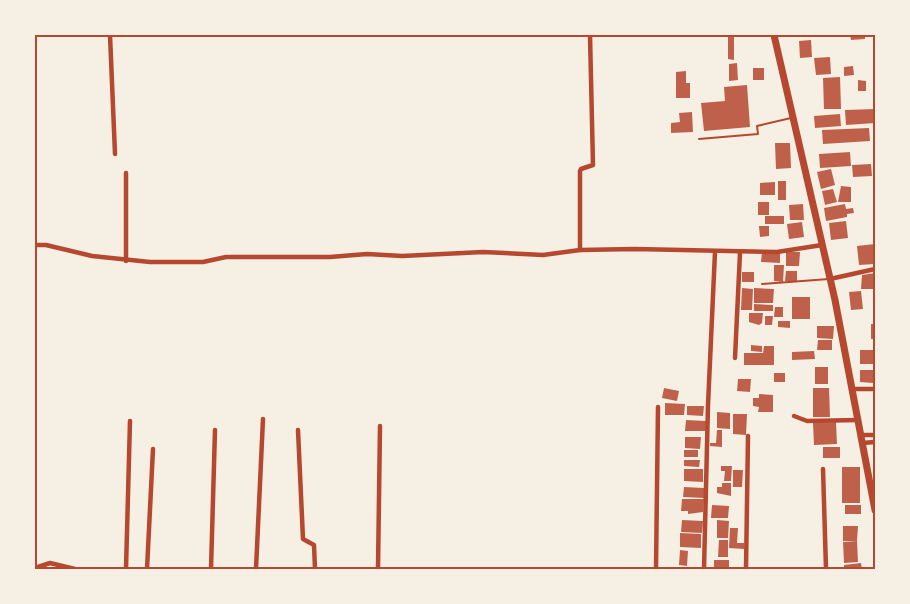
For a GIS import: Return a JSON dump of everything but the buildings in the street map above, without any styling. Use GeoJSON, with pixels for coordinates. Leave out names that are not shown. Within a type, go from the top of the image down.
{"type":"FeatureCollection","features":[{"type":"Feature","properties":{"kind":"highway"},"geometry":{"type":"LineString","coordinates":[[774,35],[830,279],[875,510]]}},
{"type":"Feature","properties":{"kind":"street"},"geometry":{"type":"LineString","coordinates":[[110,35],[115,154]]}},
{"type":"Feature","properties":{"kind":"street"},"geometry":{"type":"LineString","coordinates":[[580,250],[580,171],[592,165],[590,35]]}},
{"type":"Feature","properties":{"kind":"street"},"geometry":{"type":"LineString","coordinates":[[126,173],[126,261]]}},
{"type":"Feature","properties":{"kind":"street"},"geometry":{"type":"LineString","coordinates":[[35,245],[46,245],[126,261],[197,262],[226,257],[330,257],[367,254],[402,256],[483,252],[543,255],[580,250],[777,252],[822,244]]}},
{"type":"Feature","properties":{"kind":"street"},"geometry":{"type":"LineString","coordinates":[[704,569],[708,405],[715,252]]}},
{"type":"Feature","properties":{"kind":"street"},"geometry":{"type":"LineString","coordinates":[[735,358],[740,253]]}},
{"type":"Feature","properties":{"kind":"street"},"geometry":{"type":"LineString","coordinates":[[830,279],[875,269]]}},
{"type":"Feature","properties":{"kind":"street"},"geometry":{"type":"LineString","coordinates":[[852,389],[875,389]]}},
{"type":"Feature","properties":{"kind":"street"},"geometry":{"type":"LineString","coordinates":[[656,569],[658,407]]}},
{"type":"Feature","properties":{"kind":"street"},"geometry":{"type":"LineString","coordinates":[[794,416],[807,421],[858,420]]}},
{"type":"Feature","properties":{"kind":"street"},"geometry":{"type":"LineString","coordinates":[[256,569],[263,419]]}},
{"type":"Feature","properties":{"kind":"street"},"geometry":{"type":"LineString","coordinates":[[126,569],[130,421]]}},
{"type":"Feature","properties":{"kind":"street"},"geometry":{"type":"LineString","coordinates":[[378,569],[380,426]]}},
{"type":"Feature","properties":{"kind":"street"},"geometry":{"type":"LineString","coordinates":[[211,569],[215,430]]}},
{"type":"Feature","properties":{"kind":"street"},"geometry":{"type":"LineString","coordinates":[[298,430],[303,539],[314,544],[315,569]]}},
{"type":"Feature","properties":{"kind":"street"},"geometry":{"type":"LineString","coordinates":[[862,439],[875,435]]}},
{"type":"Feature","properties":{"kind":"street"},"geometry":{"type":"LineString","coordinates":[[746,569],[748,436]]}},
{"type":"Feature","properties":{"kind":"street"},"geometry":{"type":"LineString","coordinates":[[862,439],[875,442]]}},
{"type":"Feature","properties":{"kind":"street"},"geometry":{"type":"LineString","coordinates":[[147,569],[153,449]]}},
{"type":"Feature","properties":{"kind":"street"},"geometry":{"type":"LineString","coordinates":[[823,469],[826,569]]}},
{"type":"Feature","properties":{"kind":"street"},"geometry":{"type":"LineString","coordinates":[[35,568],[50,563],[75,569]]}},
{"type":"Feature","properties":{"kind":"lane"},"geometry":{"type":"LineString","coordinates":[[699,139],[758,134],[757,126],[794,117]]}},
{"type":"Feature","properties":{"kind":"lane"},"geometry":{"type":"LineString","coordinates":[[762,284],[830,279]]}}]}
